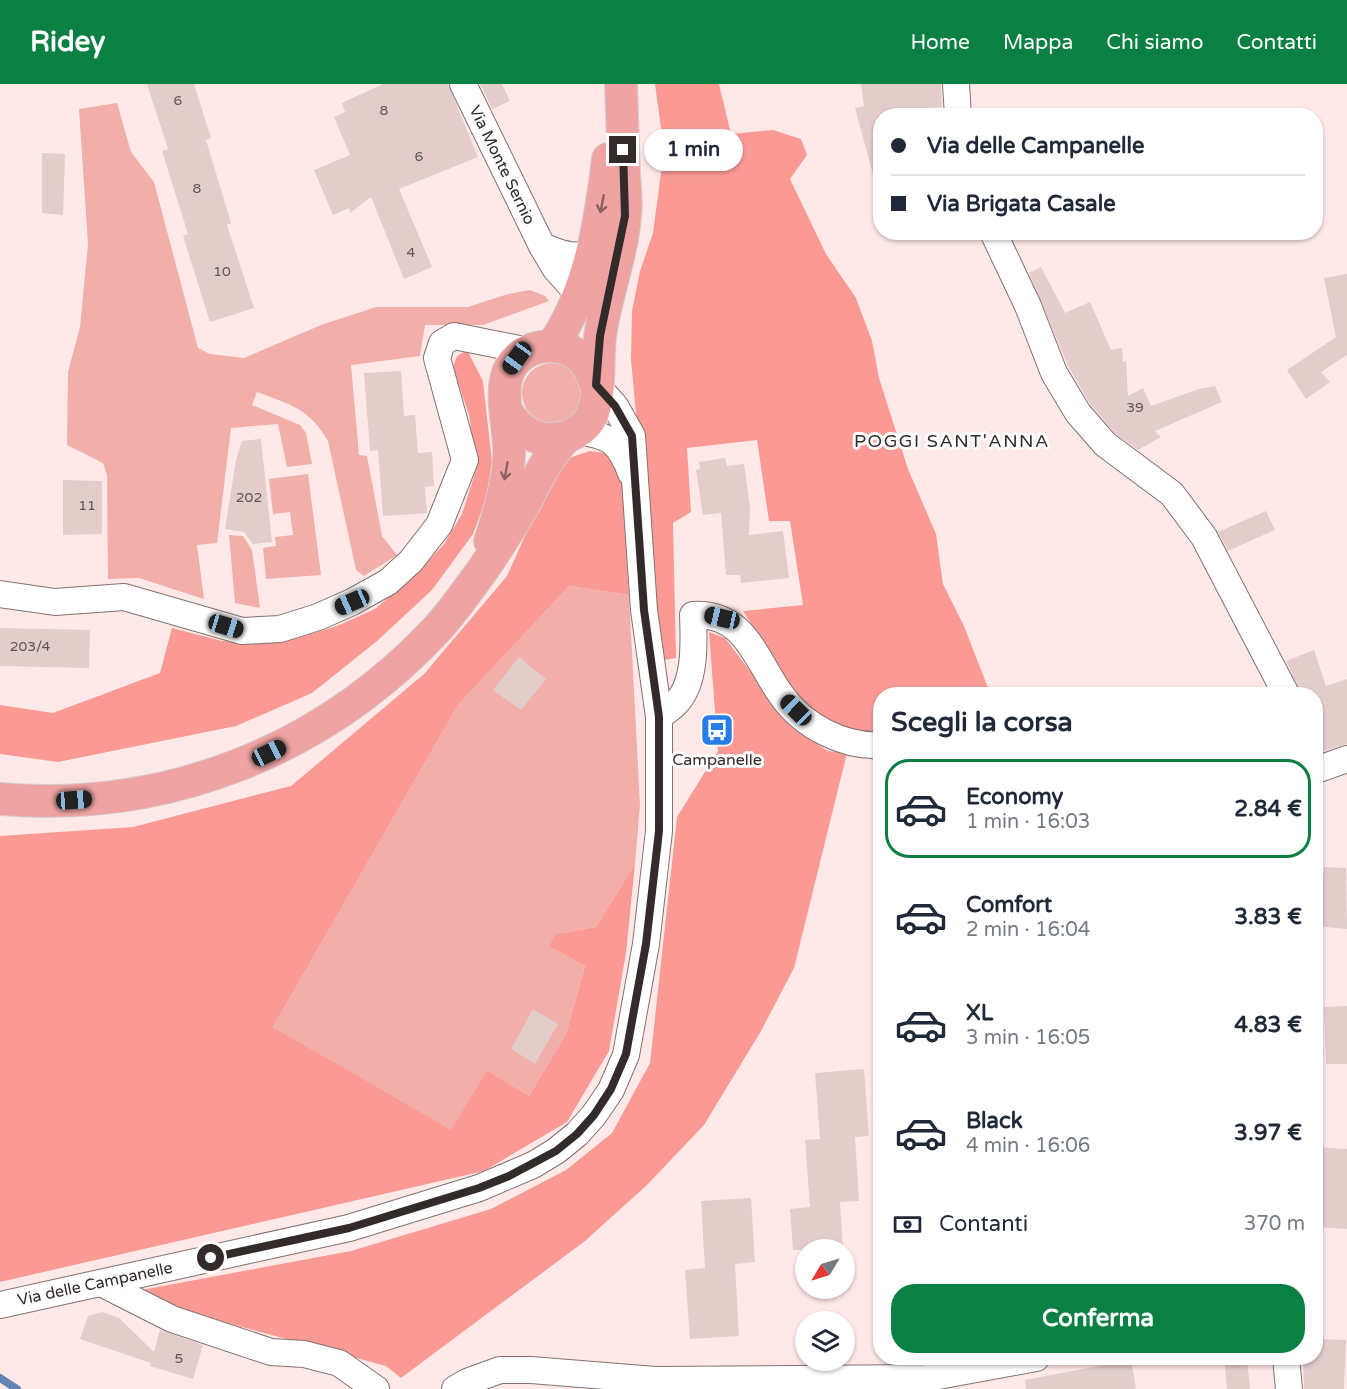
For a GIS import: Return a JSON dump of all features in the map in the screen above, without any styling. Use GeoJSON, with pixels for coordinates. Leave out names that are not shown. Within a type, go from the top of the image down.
{"type":"FeatureCollection","features":[{"type":"Feature","properties":{"kind":"main road"},"geometry":{"type":"LineString","coordinates":[[479,576],[498,516],[509,456],[506,398],[509,370],[517,358],[540,348],[563,330],[579,295],[592,255],[603,199],[620,84]]}},
{"type":"Feature","properties":{"kind":"main road"},"geometry":{"type":"LineString","coordinates":[[0,799],[59,801],[138,794],[216,774],[269,753],[345,710],[392,672],[439,627],[479,576],[523,506],[549,456],[588,422],[593,411],[597,398],[600,336],[625,216],[620,84]]}},
{"type":"Feature","properties":{"kind":"main road"},"geometry":{"type":"LineString","coordinates":[[540,348],[568,349],[581,358],[591,370],[596,385]]}},
{"type":"Feature","properties":{"kind":"main road"},"geometry":{"type":"LineString","coordinates":[[506,398],[521,428],[539,438],[572,434]]}},
{"type":"Feature","properties":{"kind":"street","name":"Via Monte Sernio"},"geometry":{"type":"LineString","coordinates":[[463,84],[542,246],[555,268],[579,295]]}},
{"type":"Feature","properties":{"kind":"street"},"geometry":{"type":"LineString","coordinates":[[956,84],[958,108]]}},
{"type":"Feature","properties":{"kind":"street"},"geometry":{"type":"LineString","coordinates":[[997,240],[1028,306],[1054,373],[1078,413],[1105,444],[1172,494],[1198,528],[1282,687]]}},
{"type":"Feature","properties":{"kind":"street"},"geometry":{"type":"LineString","coordinates":[[542,246],[568,255],[592,255],[602,262],[607,276],[594,345],[596,385]]}},
{"type":"Feature","properties":{"kind":"street"},"geometry":{"type":"LineString","coordinates":[[0,594],[55,602],[124,597],[242,631],[280,629],[318,617],[388,582],[411,561],[439,525],[465,460],[437,358],[442,343],[454,336],[540,348]]}},
{"type":"Feature","properties":{"kind":"street"},"geometry":{"type":"LineString","coordinates":[[470,337],[492,362],[506,398]]}},
{"type":"Feature","properties":{"kind":"street","name":"Via delle Campanelle"},"geometry":{"type":"LineString","coordinates":[[0,1305],[349,1228],[479,1188],[533,1165],[556,1151],[577,1134],[594,1115],[611,1089],[626,1054],[646,944],[659,831],[659,717],[644,610],[632,436],[615,406],[596,385]]}},
{"type":"Feature","properties":{"kind":"street","name":"Via delle Campanelle"},"geometry":{"type":"LineString","coordinates":[[572,434],[610,439],[624,455],[635,484]]}},
{"type":"Feature","properties":{"kind":"street"},"geometry":{"type":"LineString","coordinates":[[659,717],[679,701],[690,677],[694,638],[693,615],[707,614],[722,618],[736,627],[753,649],[782,697],[810,724],[839,739],[873,746]]}},
{"type":"Feature","properties":{"kind":"street"},"geometry":{"type":"LineString","coordinates":[[1323,766],[1347,759]]}},
{"type":"Feature","properties":{"kind":"street"},"geometry":{"type":"LineString","coordinates":[[101,1282],[135,1302],[194,1327],[271,1352],[304,1354],[339,1363],[376,1389]]}},
{"type":"Feature","properties":{"kind":"street"},"geometry":{"type":"LineString","coordinates":[[455,1389],[467,1382],[500,1371],[531,1370],[655,1380],[937,1384],[1009,1365]]}},
{"type":"Feature","properties":{"kind":"street"},"geometry":{"type":"LineString","coordinates":[[1287,1365],[1289,1389]]}},
{"type":"Feature","properties":{"kind":"shaded area"},"geometry":{"type":"Polygon","coordinates":[[[655,84],[719,84],[731,134],[773,130],[801,139],[807,155],[790,179],[826,254],[856,298],[872,341],[879,378],[908,469],[936,534],[943,584],[964,626],[988,687],[873,687],[873,736],[844,730],[801,703],[743,611],[803,605],[790,521],[769,521],[757,440],[687,448],[691,512],[673,523],[676,658],[659,661],[631,360],[632,311],[640,271],[653,233],[664,150],[655,84]]]}},
{"type":"Feature","properties":{"kind":"shaded area"},"geometry":{"type":"Polygon","coordinates":[[[117,103],[131,152],[154,182],[198,348],[210,354],[244,358],[321,325],[376,307],[468,307],[508,294],[530,290],[545,296],[549,301],[483,325],[425,325],[420,356],[351,365],[359,455],[367,456],[382,536],[397,555],[364,576],[356,570],[328,441],[306,414],[257,392],[252,405],[300,425],[306,433],[312,464],[287,467],[278,424],[231,428],[217,543],[197,545],[204,599],[139,578],[108,579],[107,475],[103,463],[67,445],[68,372],[80,327],[88,244],[79,109],[117,103]]]}},
{"type":"Feature","properties":{"kind":"shaded area"},"geometry":{"type":"Polygon","coordinates":[[[467,350],[483,381],[492,462],[486,499],[473,534],[432,590],[377,641],[312,693],[236,726],[58,762],[0,754],[0,705],[53,713],[160,673],[172,628],[222,641],[259,642],[297,638],[337,626],[375,609],[419,571],[444,544],[462,514],[477,467],[469,415],[453,367],[457,356],[467,350]]]}},
{"type":"Feature","properties":{"kind":"shaded area"},"geometry":{"type":"Polygon","coordinates":[[[552,363],[573,372],[582,393],[573,414],[552,423],[531,414],[522,393],[531,372],[552,363]]]}},
{"type":"Feature","properties":{"kind":"shaded area"},"geometry":{"type":"Polygon","coordinates":[[[590,451],[612,454],[622,476],[629,595],[569,586],[458,705],[273,1027],[451,1130],[487,1070],[529,1096],[566,1034],[585,966],[549,946],[556,934],[596,927],[635,864],[626,953],[609,1051],[567,1122],[484,1171],[0,1282],[0,836],[133,827],[291,786],[424,674],[507,576],[546,489],[563,460],[590,451]]]}},
{"type":"Feature","properties":{"kind":"shaded area"},"geometry":{"type":"Polygon","coordinates":[[[308,474],[321,575],[266,579],[263,548],[276,546],[275,537],[293,535],[290,512],[273,514],[269,479],[308,474]]]}},
{"type":"Feature","properties":{"kind":"shaded area"},"geometry":{"type":"Polygon","coordinates":[[[229,535],[243,536],[252,550],[260,608],[235,603],[229,535]]]}},
{"type":"Feature","properties":{"kind":"shaded area"},"geometry":{"type":"Polygon","coordinates":[[[569,586],[629,595],[640,805],[635,864],[596,927],[562,933],[553,948],[585,966],[566,1034],[529,1096],[487,1070],[451,1131],[273,1027],[458,705],[569,586]]]}},
{"type":"Feature","properties":{"kind":"shaded area"},"geometry":{"type":"Polygon","coordinates":[[[709,632],[725,638],[793,728],[828,751],[847,753],[794,968],[761,1031],[704,1125],[647,1185],[585,1241],[401,1378],[386,1366],[179,1310],[136,1291],[351,1251],[491,1209],[566,1170],[612,1133],[650,1063],[677,817],[718,751],[709,632]]]}},
{"type":"Feature","properties":{"kind":"building"},"geometry":{"type":"Polygon","coordinates":[[[147,84],[194,84],[211,138],[206,140],[231,223],[227,225],[254,308],[210,322],[183,236],[188,234],[162,151],[168,149],[147,84]]]}},
{"type":"Feature","properties":{"kind":"building"},"geometry":{"type":"Polygon","coordinates":[[[383,84],[448,84],[478,157],[399,189],[432,267],[404,279],[371,197],[350,213],[349,208],[333,215],[314,170],[350,155],[334,117],[345,112],[342,103],[383,84]]]}},
{"type":"Feature","properties":{"kind":"building"},"geometry":{"type":"Polygon","coordinates":[[[480,84],[502,84],[510,101],[492,109],[480,84]]]}},
{"type":"Feature","properties":{"kind":"building"},"geometry":{"type":"Polygon","coordinates":[[[861,84],[941,84],[942,107],[873,108],[873,174],[855,108],[864,106],[861,84]]]}},
{"type":"Feature","properties":{"kind":"building"},"geometry":{"type":"Polygon","coordinates":[[[42,153],[65,154],[63,215],[42,213],[42,153]]]}},
{"type":"Feature","properties":{"kind":"building"},"geometry":{"type":"Polygon","coordinates":[[[1041,267],[1065,313],[1090,302],[1111,350],[1122,348],[1123,362],[1126,361],[1128,396],[1143,388],[1151,406],[1199,389],[1215,386],[1222,402],[1155,431],[1161,437],[1138,450],[1115,433],[1090,404],[1068,366],[1029,273],[1041,267]]]}},
{"type":"Feature","properties":{"kind":"building"},"geometry":{"type":"Polygon","coordinates":[[[1347,274],[1347,355],[1321,372],[1330,382],[1306,399],[1287,370],[1336,337],[1324,278],[1347,274]]]}},
{"type":"Feature","properties":{"kind":"building"},"geometry":{"type":"Polygon","coordinates":[[[401,371],[404,416],[415,415],[418,453],[432,452],[434,486],[425,487],[427,513],[383,516],[378,450],[370,451],[364,373],[401,371]]]}},
{"type":"Feature","properties":{"kind":"building"},"geometry":{"type":"Polygon","coordinates":[[[261,439],[272,542],[253,544],[244,532],[225,529],[236,460],[242,441],[261,439]]]}},
{"type":"Feature","properties":{"kind":"building"},"geometry":{"type":"Polygon","coordinates":[[[725,458],[727,466],[744,464],[750,507],[749,535],[783,531],[789,578],[741,583],[740,575],[726,575],[721,513],[703,515],[696,470],[700,469],[699,462],[725,458]]]}},
{"type":"Feature","properties":{"kind":"building"},"geometry":{"type":"Polygon","coordinates":[[[63,480],[102,481],[102,534],[63,535],[63,480]]]}},
{"type":"Feature","properties":{"kind":"building"},"geometry":{"type":"Polygon","coordinates":[[[1266,511],[1275,530],[1228,551],[1218,532],[1266,511]]]}},
{"type":"Feature","properties":{"kind":"building"},"geometry":{"type":"Polygon","coordinates":[[[0,628],[90,630],[89,668],[0,666],[0,628]]]}},
{"type":"Feature","properties":{"kind":"building"},"geometry":{"type":"Polygon","coordinates":[[[1314,650],[1326,686],[1347,679],[1347,744],[1323,751],[1323,687],[1298,687],[1286,661],[1314,650]]]}},
{"type":"Feature","properties":{"kind":"building"},"geometry":{"type":"Polygon","coordinates":[[[519,657],[546,679],[521,710],[493,690],[519,657]]]}},
{"type":"Feature","properties":{"kind":"building"},"geometry":{"type":"Polygon","coordinates":[[[1324,867],[1346,868],[1347,929],[1323,927],[1324,867]]]}},
{"type":"Feature","properties":{"kind":"building"},"geometry":{"type":"Polygon","coordinates":[[[1347,1006],[1347,1064],[1326,1064],[1324,1007],[1347,1006]]]}},
{"type":"Feature","properties":{"kind":"building"},"geometry":{"type":"Polygon","coordinates":[[[533,1009],[558,1024],[535,1064],[511,1049],[533,1009]]]}},
{"type":"Feature","properties":{"kind":"building"},"geometry":{"type":"Polygon","coordinates":[[[864,1069],[869,1136],[855,1137],[859,1201],[840,1202],[842,1239],[795,1239],[795,1250],[793,1250],[790,1209],[810,1207],[805,1140],[820,1139],[815,1073],[864,1069]]]}},
{"type":"Feature","properties":{"kind":"building"},"geometry":{"type":"Polygon","coordinates":[[[1323,1147],[1347,1149],[1347,1229],[1323,1227],[1323,1147]]]}},
{"type":"Feature","properties":{"kind":"building"},"geometry":{"type":"Polygon","coordinates":[[[751,1198],[755,1262],[735,1264],[739,1336],[690,1339],[685,1270],[705,1268],[701,1201],[751,1198]]]}},
{"type":"Feature","properties":{"kind":"building"},"geometry":{"type":"Polygon","coordinates":[[[102,1312],[119,1318],[154,1352],[160,1330],[203,1345],[193,1379],[150,1366],[151,1363],[80,1339],[88,1316],[102,1312]]]}},
{"type":"Feature","properties":{"kind":"building"},"geometry":{"type":"Polygon","coordinates":[[[1323,1339],[1346,1340],[1344,1389],[1304,1389],[1303,1365],[1323,1365],[1323,1339]]]}},
{"type":"Feature","properties":{"kind":"building"},"geometry":{"type":"Polygon","coordinates":[[[1104,1365],[1132,1365],[1136,1389],[1026,1389],[1025,1380],[1104,1365]]]}},
{"type":"Feature","properties":{"kind":"building"},"geometry":{"type":"Polygon","coordinates":[[[1225,1365],[1248,1365],[1250,1389],[1227,1389],[1225,1365]]]}},
{"type":"Feature","properties":{"kind":"waterway"},"geometry":{"type":"LineString","coordinates":[[0,1378],[17,1389]]}},
{"type":"Feature","properties":{"kind":"place","name":"Campanelle"},"geometry":{"type":"Point","coordinates":[717,730]}},
{"type":"Feature","properties":{"kind":"district","name":"POGGI SANT'ANNA"},"geometry":{"type":"Point","coordinates":[952,441]}},
{"type":"Feature","properties":{"kind":"route"},"geometry":{"type":"LineString","coordinates":[[211,1258],[349,1228],[479,1188],[533,1165],[556,1151],[577,1134],[594,1115],[611,1089],[626,1054],[646,944],[659,831],[659,717],[644,610],[632,436],[615,406],[596,385],[600,336],[625,216],[623,150]]}}]}
